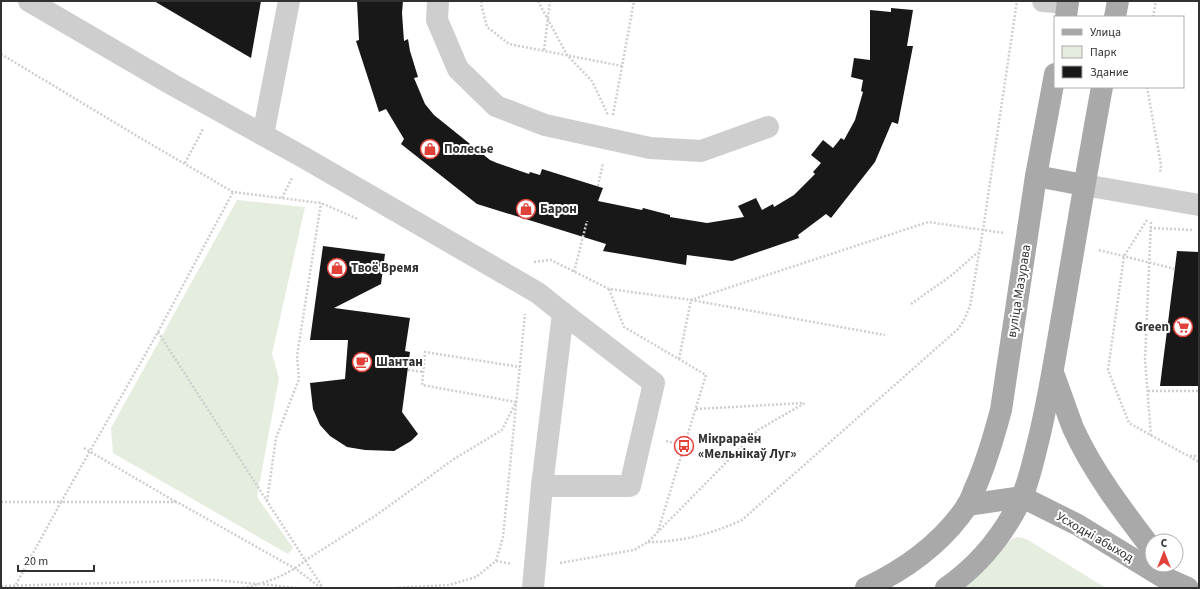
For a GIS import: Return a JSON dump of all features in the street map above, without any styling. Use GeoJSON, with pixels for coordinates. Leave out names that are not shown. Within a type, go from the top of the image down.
{"type":"FeatureCollection","features":[{"type":"Feature","properties":{"kind":"main road"},"geometry":{"type":"LineString","coordinates":[[1115,16],[1118,1]]}},
{"type":"Feature","properties":{"kind":"main road","name":"вуліца Мазурава"},"geometry":{"type":"LineString","coordinates":[[866,588],[892,575],[924,553],[951,526],[968,505],[982,474],[992,445],[1001,410],[1036,176],[1054,79]]}},
{"type":"Feature","properties":{"kind":"main road"},"geometry":{"type":"LineString","coordinates":[[946,588],[974,565],[1009,520],[1022,498],[1033,465],[1044,422],[1102,88]]}},
{"type":"Feature","properties":{"kind":"main road"},"geometry":{"type":"LineString","coordinates":[[1036,176],[1084,184]]}},
{"type":"Feature","properties":{"kind":"main road"},"geometry":{"type":"LineString","coordinates":[[1053,372],[1074,428],[1088,456],[1113,498],[1144,538]]}},
{"type":"Feature","properties":{"kind":"main road"},"geometry":{"type":"LineString","coordinates":[[968,505],[1022,498]]}},
{"type":"Feature","properties":{"kind":"main road","name":"Усходні абыход"},"geometry":{"type":"LineString","coordinates":[[1022,498],[1078,525],[1161,576],[1188,588]]}},
{"type":"Feature","properties":{"kind":"main road"},"geometry":{"type":"LineString","coordinates":[[1178,573],[1194,588]]}},
{"type":"Feature","properties":{"kind":"street"},"geometry":{"type":"LineString","coordinates":[[29,1],[173,85],[538,293],[654,383],[630,486],[542,486]]}},
{"type":"Feature","properties":{"kind":"street"},"geometry":{"type":"LineString","coordinates":[[263,135],[289,1]]}},
{"type":"Feature","properties":{"kind":"street"},"geometry":{"type":"LineString","coordinates":[[438,1],[436,20],[458,68],[496,106],[545,125],[650,148],[702,151],[768,126]]}},
{"type":"Feature","properties":{"kind":"street"},"geometry":{"type":"LineString","coordinates":[[1043,1],[1067,7]]}},
{"type":"Feature","properties":{"kind":"street"},"geometry":{"type":"LineString","coordinates":[[1084,184],[1199,205]]}},
{"type":"Feature","properties":{"kind":"street"},"geometry":{"type":"LineString","coordinates":[[533,588],[542,486],[563,313]]}},
{"type":"Feature","properties":{"kind":"path"},"geometry":{"type":"LineString","coordinates":[[482,1],[481,4],[487,27],[510,44],[622,66]]}},
{"type":"Feature","properties":{"kind":"path"},"geometry":{"type":"LineString","coordinates":[[538,1],[567,55],[592,81],[611,121],[634,1]]}},
{"type":"Feature","properties":{"kind":"path"},"geometry":{"type":"LineString","coordinates":[[544,50],[550,1]]}},
{"type":"Feature","properties":{"kind":"path"},"geometry":{"type":"LineString","coordinates":[[648,542],[660,542],[697,537],[742,520],[958,329],[970,306],[983,230],[1017,1]]}},
{"type":"Feature","properties":{"kind":"path"},"geometry":{"type":"LineString","coordinates":[[1153,16],[1156,1]]}},
{"type":"Feature","properties":{"kind":"path"},"geometry":{"type":"LineString","coordinates":[[1,54],[233,192],[321,203],[361,220]]}},
{"type":"Feature","properties":{"kind":"path"},"geometry":{"type":"LineString","coordinates":[[1148,88],[1161,165],[1160,179]]}},
{"type":"Feature","properties":{"kind":"path"},"geometry":{"type":"LineString","coordinates":[[185,163],[204,128]]}},
{"type":"Feature","properties":{"kind":"path"},"geometry":{"type":"LineString","coordinates":[[282,198],[294,174]]}},
{"type":"Feature","properties":{"kind":"path"},"geometry":{"type":"LineString","coordinates":[[14,587],[158,332],[233,192]]}},
{"type":"Feature","properties":{"kind":"path"},"geometry":{"type":"LineString","coordinates":[[267,501],[276,438],[299,379],[297,356],[321,203]]}},
{"type":"Feature","properties":{"kind":"path"},"geometry":{"type":"LineString","coordinates":[[1152,436],[1145,359],[1151,215],[1124,256],[1108,370],[1129,423],[1152,436],[1199,462]]}},
{"type":"Feature","properties":{"kind":"path"},"geometry":{"type":"LineString","coordinates":[[574,272],[587,221]]}},
{"type":"Feature","properties":{"kind":"path"},"geometry":{"type":"LineString","coordinates":[[691,300],[928,222],[1009,234]]}},
{"type":"Feature","properties":{"kind":"path"},"geometry":{"type":"LineString","coordinates":[[1150,228],[1199,230]]}},
{"type":"Feature","properties":{"kind":"path"},"geometry":{"type":"LineString","coordinates":[[1099,250],[1174,269]]}},
{"type":"Feature","properties":{"kind":"path"},"geometry":{"type":"LineString","coordinates":[[911,304],[952,275],[979,252]]}},
{"type":"Feature","properties":{"kind":"path"},"geometry":{"type":"LineString","coordinates":[[530,262],[551,260],[609,289],[691,300],[885,335]]}},
{"type":"Feature","properties":{"kind":"path"},"geometry":{"type":"LineString","coordinates":[[679,359],[691,300]]}},
{"type":"Feature","properties":{"kind":"path"},"geometry":{"type":"LineString","coordinates":[[395,588],[449,585],[476,577],[496,561],[503,537],[525,310]]}},
{"type":"Feature","properties":{"kind":"path"},"geometry":{"type":"LineString","coordinates":[[158,332],[306,560],[322,588]]}},
{"type":"Feature","properties":{"kind":"path"},"geometry":{"type":"LineString","coordinates":[[516,402],[422,385],[425,352],[520,367]]}},
{"type":"Feature","properties":{"kind":"path"},"geometry":{"type":"LineString","coordinates":[[408,370],[423,372]]}},
{"type":"Feature","properties":{"kind":"path"},"geometry":{"type":"LineString","coordinates":[[1148,391],[1199,391]]}},
{"type":"Feature","properties":{"kind":"path"},"geometry":{"type":"LineString","coordinates":[[243,588],[261,584],[296,569],[306,560],[375,516],[454,459],[502,430],[516,402]]}},
{"type":"Feature","properties":{"kind":"path"},"geometry":{"type":"LineString","coordinates":[[560,563],[634,550],[648,542],[758,430],[805,403],[696,409]]}},
{"type":"Feature","properties":{"kind":"path"},"geometry":{"type":"LineString","coordinates":[[84,448],[296,569],[322,588]]}},
{"type":"Feature","properties":{"kind":"path"},"geometry":{"type":"LineString","coordinates":[[1188,456],[1199,456]]}},
{"type":"Feature","properties":{"kind":"path"},"geometry":{"type":"LineString","coordinates":[[1,502],[177,502]]}},
{"type":"Feature","properties":{"kind":"path"},"geometry":{"type":"LineString","coordinates":[[496,561],[512,564]]}},
{"type":"Feature","properties":{"kind":"path"},"geometry":{"type":"LineString","coordinates":[[1,586],[14,587],[214,580],[296,588]]}},
{"type":"Feature","properties":{"kind":"green space"},"geometry":{"type":"Polygon","coordinates":[[[237,200],[305,207],[272,354],[279,378],[257,497],[293,548],[288,554],[113,453],[111,428],[237,200]]]}},
{"type":"Feature","properties":{"kind":"green space"},"geometry":{"type":"Polygon","coordinates":[[[1017,537],[1028,540],[1106,588],[964,588],[1005,545],[1017,537]]]}},
{"type":"Feature","properties":{"kind":"building"},"geometry":{"type":"Polygon","coordinates":[[[154,1],[261,1],[251,58],[154,1]]]}},
{"type":"Feature","properties":{"kind":"building"},"geometry":{"type":"Polygon","coordinates":[[[357,1],[403,1],[402,13],[404,41],[408,39],[418,77],[414,78],[425,104],[434,115],[490,160],[529,174],[530,172],[540,175],[542,169],[603,188],[598,201],[642,210],[643,208],[670,215],[670,217],[707,223],[744,217],[738,206],[756,198],[762,210],[773,204],[774,207],[794,195],[815,174],[813,172],[821,163],[811,155],[823,140],[833,148],[841,138],[844,140],[855,120],[863,92],[861,91],[863,80],[851,77],[854,58],[870,60],[870,10],[891,12],[891,8],[913,10],[907,46],[913,46],[898,124],[892,122],[875,162],[831,218],[826,214],[798,235],[799,238],[732,261],[687,255],[686,265],[603,251],[606,244],[477,204],[401,144],[404,139],[386,109],[379,112],[356,41],[359,40],[357,1]]]}},
{"type":"Feature","properties":{"kind":"building"},"geometry":{"type":"Polygon","coordinates":[[[323,246],[385,254],[381,284],[334,308],[410,318],[405,351],[410,352],[402,412],[418,434],[411,441],[394,451],[365,450],[347,447],[330,436],[320,425],[313,409],[310,383],[345,379],[348,340],[310,340],[323,246]]]}},
{"type":"Feature","properties":{"kind":"building","name":"Green"},"geometry":{"type":"Polygon","coordinates":[[[1177,251],[1199,252],[1199,386],[1160,386],[1177,251]]]}},
{"type":"Feature","properties":{"kind":"place","name":"Полесье"},"geometry":{"type":"Point","coordinates":[430,149]}},
{"type":"Feature","properties":{"kind":"place","name":"Барон"},"geometry":{"type":"Point","coordinates":[526,209]}},
{"type":"Feature","properties":{"kind":"place","name":"Твоё Время"},"geometry":{"type":"Point","coordinates":[337,268]}},
{"type":"Feature","properties":{"kind":"place","name":"Green"},"geometry":{"type":"Point","coordinates":[1183,327]}},
{"type":"Feature","properties":{"kind":"place","name":"Шантан"},"geometry":{"type":"Point","coordinates":[362,362]}},
{"type":"Feature","properties":{"kind":"place","name":"Мікрараён «Мельнікаў Луг»"},"geometry":{"type":"Point","coordinates":[684,446]}}]}
